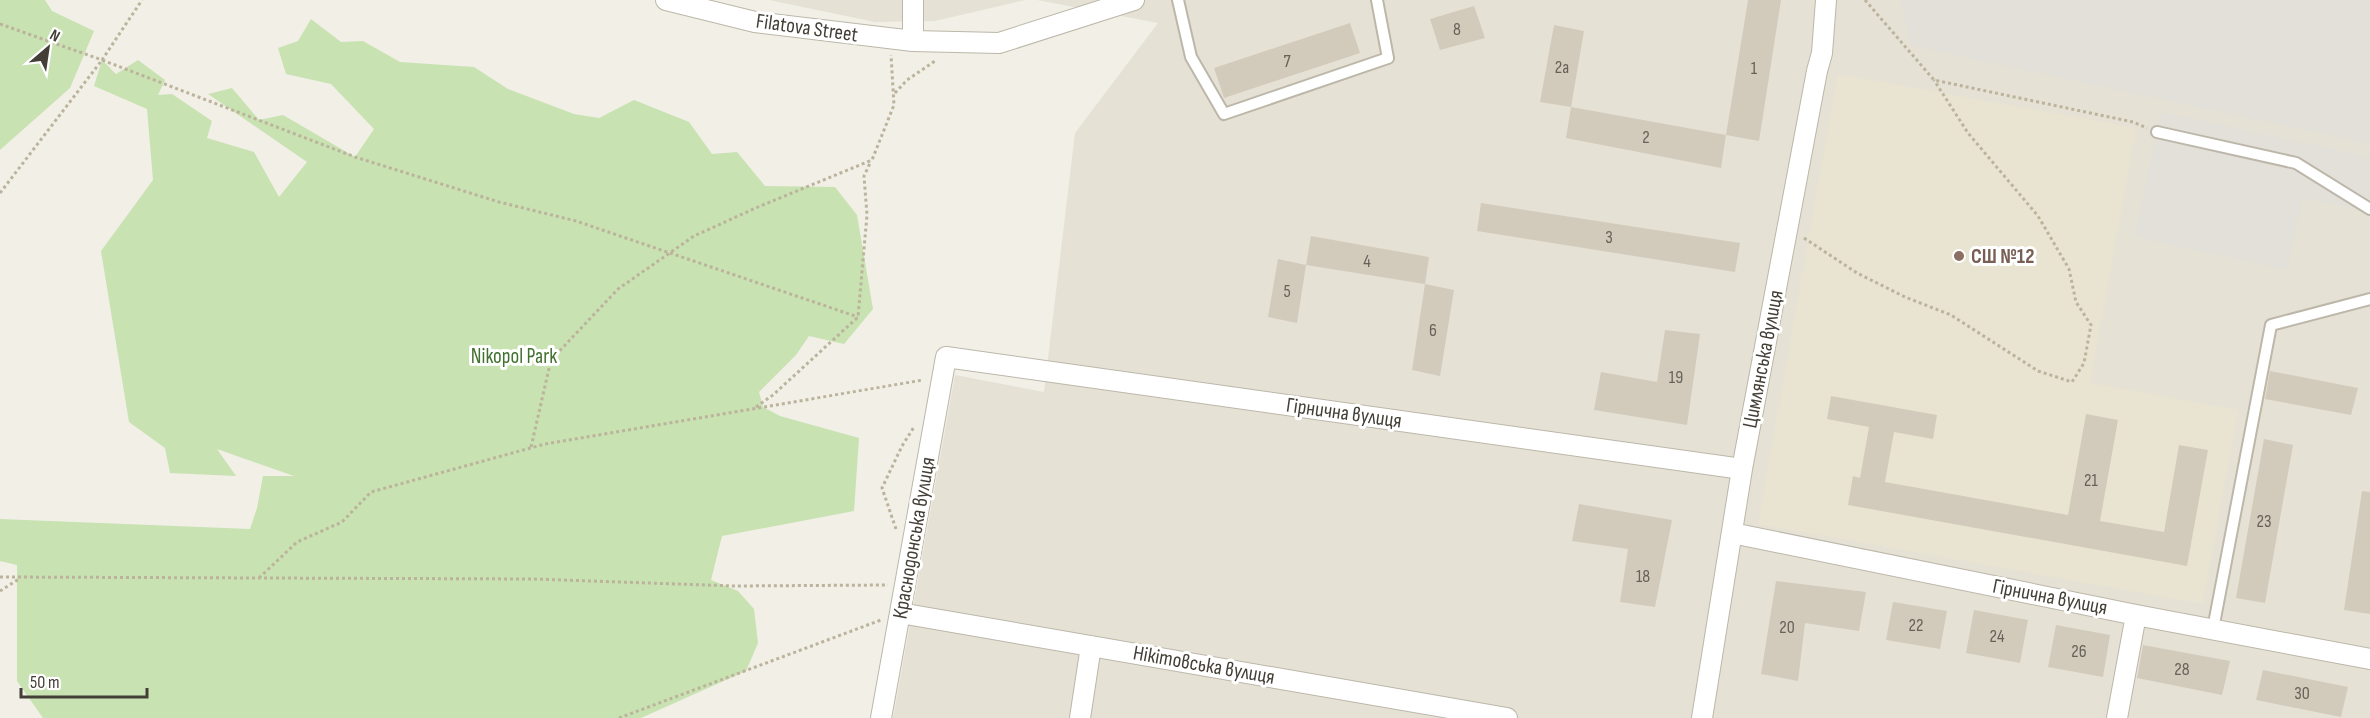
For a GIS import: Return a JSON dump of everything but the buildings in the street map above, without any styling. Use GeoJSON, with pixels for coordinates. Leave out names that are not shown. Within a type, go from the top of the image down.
{"type":"FeatureCollection","features":[{"type":"Feature","properties":{"kind":"street","name":"Filatova Street"},"geometry":{"type":"LineString","coordinates":[[666,0],[756,22],[913,41],[999,43],[1134,0]]}},
{"type":"Feature","properties":{"kind":"street"},"geometry":{"type":"LineString","coordinates":[[913,0],[913,41]]}},
{"type":"Feature","properties":{"kind":"street","name":"Цимлянська вулиця"},"geometry":{"type":"LineString","coordinates":[[1702,718],[1742,469],[1816,71],[1822,53],[1826,0]]}},
{"type":"Feature","properties":{"kind":"street","name":"Гірнична вулиця"},"geometry":{"type":"LineString","coordinates":[[944,367],[1742,469]]}},
{"type":"Feature","properties":{"kind":"street","name":"Краснодонська вулиця"},"geometry":{"type":"LineString","coordinates":[[881,718],[944,367]]}},
{"type":"Feature","properties":{"kind":"street","name":"Гірнична вулиця"},"geometry":{"type":"LineString","coordinates":[[1732,532],[2136,615],[2370,659]]}},
{"type":"Feature","properties":{"kind":"street","name":"Нікітовська вулиця"},"geometry":{"type":"LineString","coordinates":[[900,613],[1466,715],[1507,718]]}},
{"type":"Feature","properties":{"kind":"street"},"geometry":{"type":"LineString","coordinates":[[2117,718],[2136,615]]}},
{"type":"Feature","properties":{"kind":"street"},"geometry":{"type":"LineString","coordinates":[[1080,718],[1091,646]]}},
{"type":"Feature","properties":{"kind":"lane"},"geometry":{"type":"LineString","coordinates":[[1178,0],[1191,57],[1224,114],[1388,58],[1377,0]]}},
{"type":"Feature","properties":{"kind":"lane"},"geometry":{"type":"LineString","coordinates":[[2157,132],[2296,164],[2370,209]]}},
{"type":"Feature","properties":{"kind":"lane"},"geometry":{"type":"LineString","coordinates":[[2213,629],[2271,326],[2370,299]]}},
{"type":"Feature","properties":{"kind":"path"},"geometry":{"type":"LineString","coordinates":[[0,193],[102,60],[142,0]]}},
{"type":"Feature","properties":{"kind":"path"},"geometry":{"type":"LineString","coordinates":[[1789,226],[1857,273],[1905,297],[1951,315],[2038,371],[2072,382],[2084,363],[2091,325],[2076,302],[2069,268],[2038,216],[1968,133],[1934,80],[1865,0]]}},
{"type":"Feature","properties":{"kind":"path"},"geometry":{"type":"LineString","coordinates":[[0,24],[102,60],[355,157],[499,202],[576,221],[858,317]]}},
{"type":"Feature","properties":{"kind":"path"},"geometry":{"type":"LineString","coordinates":[[755,408],[773,395],[858,317],[867,215],[864,176],[894,105],[890,39]]}},
{"type":"Feature","properties":{"kind":"path"},"geometry":{"type":"LineString","coordinates":[[895,93],[955,42]]}},
{"type":"Feature","properties":{"kind":"path"},"geometry":{"type":"LineString","coordinates":[[1934,80],[2133,122],[2157,132]]}},
{"type":"Feature","properties":{"kind":"path"},"geometry":{"type":"LineString","coordinates":[[531,447],[551,360],[618,289],[694,236],[872,160]]}},
{"type":"Feature","properties":{"kind":"path"},"geometry":{"type":"LineString","coordinates":[[258,579],[297,542],[342,522],[371,492],[531,447],[755,408],[944,367]]}},
{"type":"Feature","properties":{"kind":"path"},"geometry":{"type":"LineString","coordinates":[[913,543],[896,529],[882,488],[902,446],[915,427]]}},
{"type":"Feature","properties":{"kind":"path"},"geometry":{"type":"LineString","coordinates":[[0,578],[533,579],[735,586],[905,586]]}},
{"type":"Feature","properties":{"kind":"path"},"geometry":{"type":"LineString","coordinates":[[0,591],[20,578]]}},
{"type":"Feature","properties":{"kind":"path"},"geometry":{"type":"LineString","coordinates":[[619,718],[900,613]]}},
{"type":"Feature","properties":{"kind":"shaded area"},"geometry":{"type":"Polygon","coordinates":[[[769,0],[1025,0],[935,21],[875,22],[769,0]]]}},
{"type":"Feature","properties":{"kind":"shaded area"},"geometry":{"type":"Polygon","coordinates":[[[1037,0],[2370,0],[2370,718],[893,718],[955,375],[1044,392],[1075,133],[1158,23],[1037,0]]]}},
{"type":"Feature","properties":{"kind":"shaded area"},"geometry":{"type":"Polygon","coordinates":[[[1900,0],[2370,0],[2370,144],[1911,46],[1900,0]]]}},
{"type":"Feature","properties":{"kind":"shaded area","name":"СШ №12"},"geometry":{"type":"Polygon","coordinates":[[[1838,74],[2136,128],[2090,383],[2238,410],[2203,604],[1758,524],[1838,74]]]}},
{"type":"Feature","properties":{"kind":"shaded area"},"geometry":{"type":"Polygon","coordinates":[[[2161,112],[2370,157],[2370,212],[2303,198],[2287,270],[2134,237],[2161,112]]]}},
{"type":"Feature","properties":{"kind":"green space"},"geometry":{"type":"Polygon","coordinates":[[[0,0],[45,0],[52,11],[94,31],[70,88],[0,150],[0,0]]]}},
{"type":"Feature","properties":{"kind":"green space","name":"Nikopol Park"},"geometry":{"type":"Polygon","coordinates":[[[311,19],[341,42],[363,41],[400,62],[474,67],[508,89],[574,114],[599,118],[634,100],[689,122],[712,154],[737,152],[765,186],[835,187],[857,215],[873,309],[844,344],[809,336],[796,355],[759,392],[763,407],[780,416],[859,438],[854,511],[722,536],[711,580],[738,591],[754,609],[758,643],[746,671],[641,718],[43,718],[17,681],[17,565],[0,561],[0,519],[250,529],[263,476],[294,476],[217,449],[236,476],[170,473],[165,448],[129,422],[101,251],[153,180],[147,109],[94,86],[102,60],[116,74],[138,60],[165,80],[158,95],[172,94],[212,121],[207,138],[254,152],[279,197],[307,162],[208,94],[232,88],[259,120],[283,115],[355,157],[374,129],[331,84],[286,74],[278,48],[298,41],[311,19]]]}},
{"type":"Feature","properties":{"kind":"place","name":"СШ №12"},"geometry":{"type":"Point","coordinates":[1959,256]}}]}
